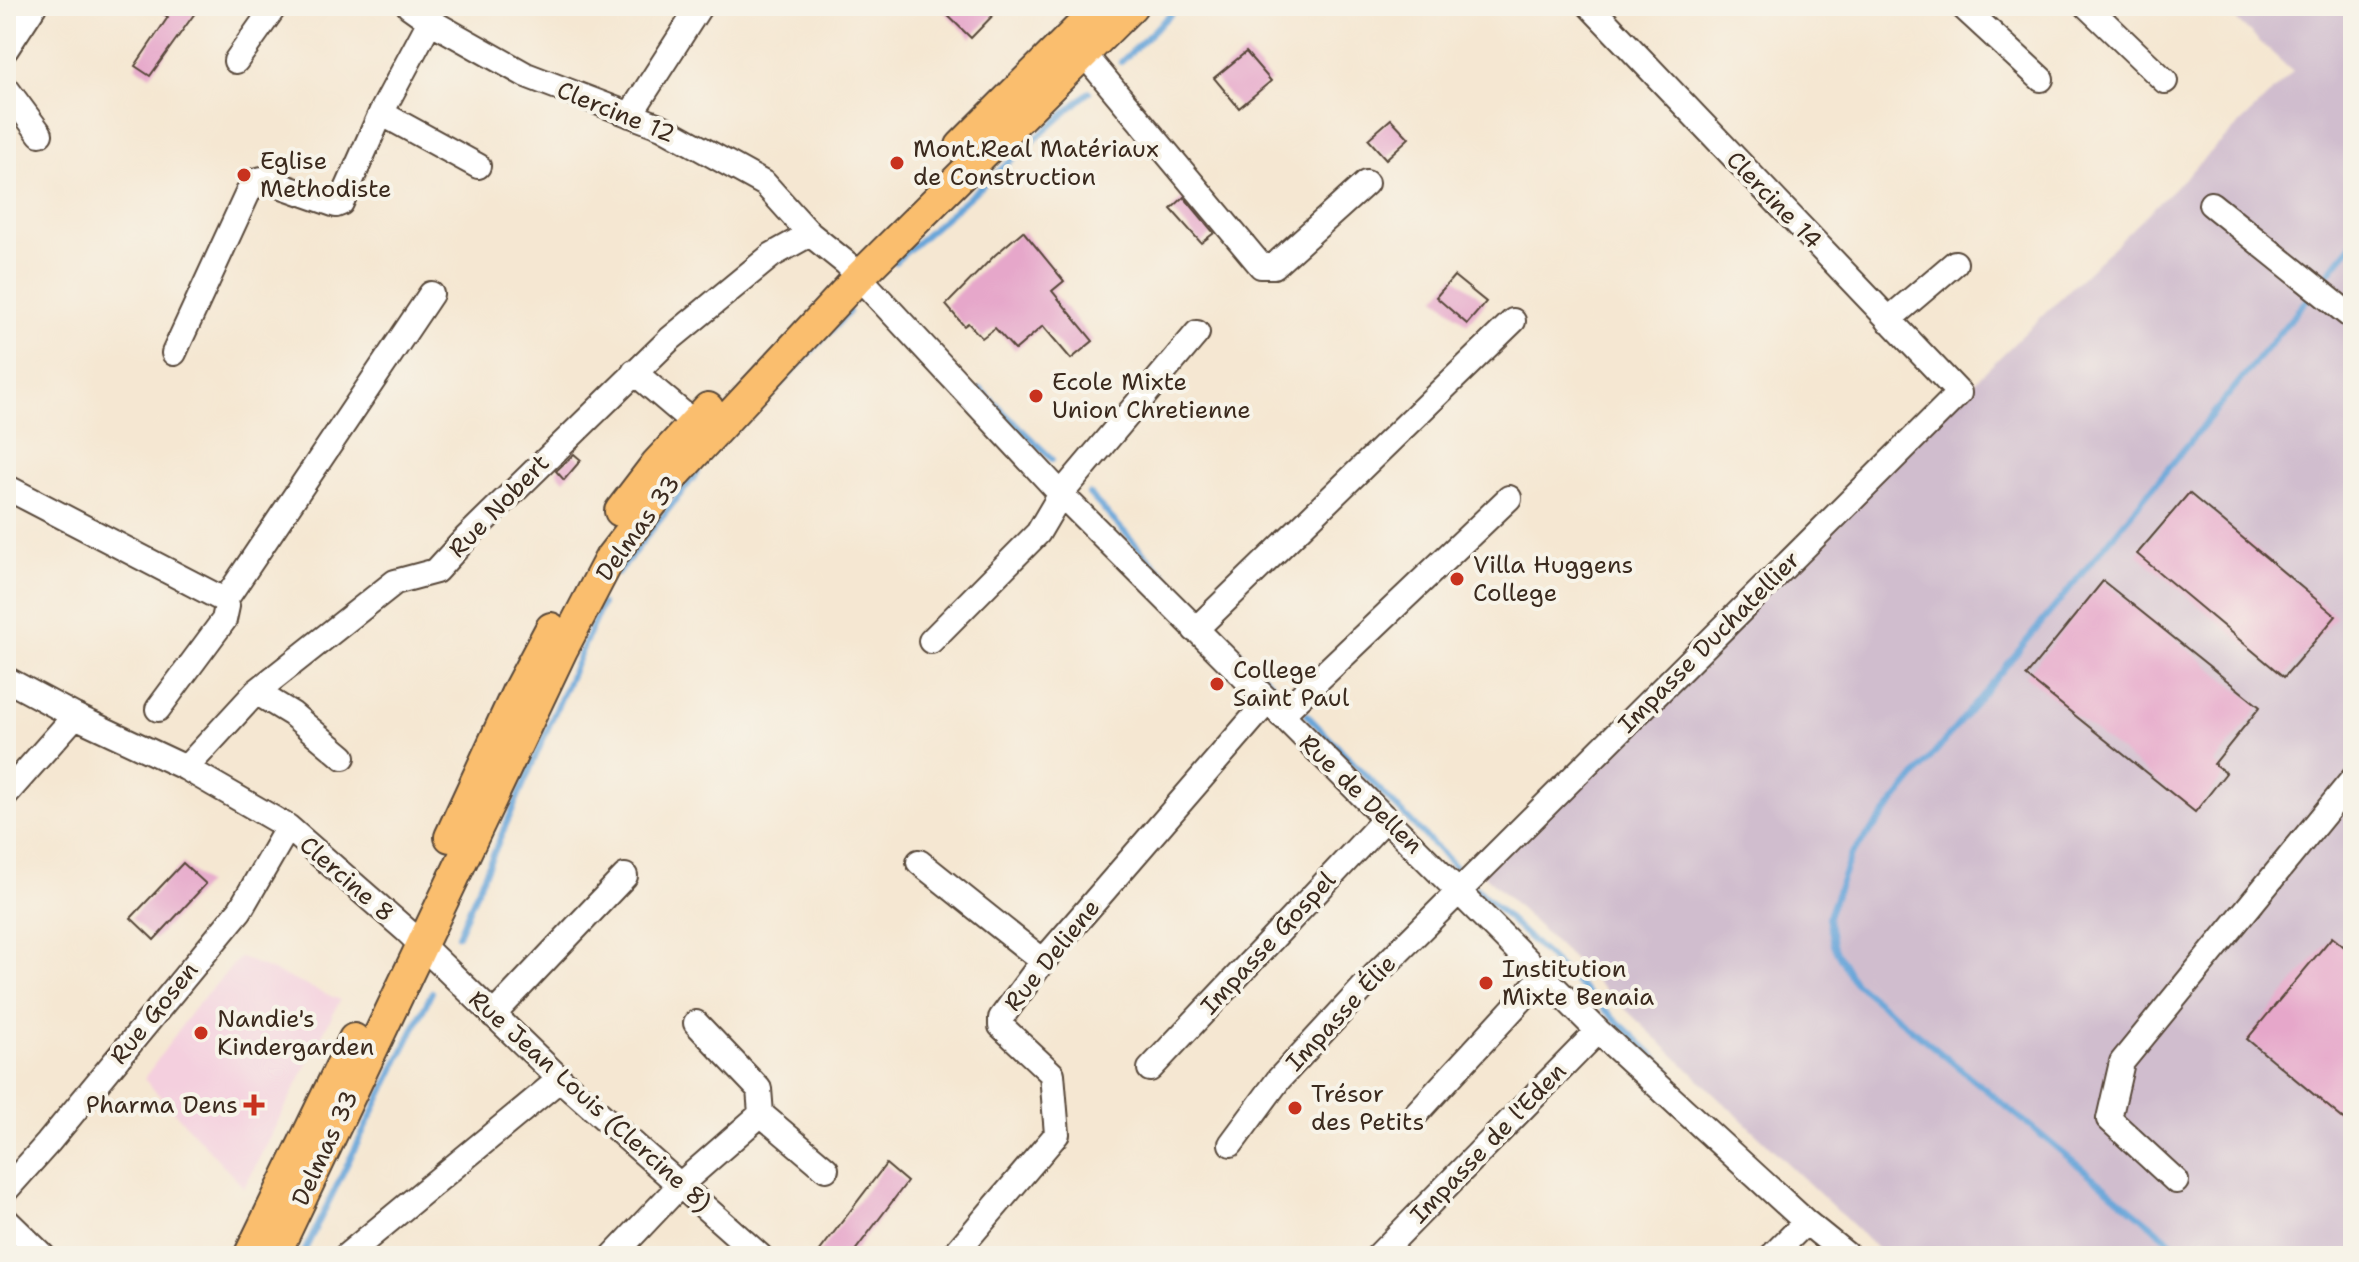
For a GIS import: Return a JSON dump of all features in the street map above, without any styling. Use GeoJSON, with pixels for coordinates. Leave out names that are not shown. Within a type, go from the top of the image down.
{"type":"FeatureCollection","features":[{"type":"Feature","properties":{"kind":"main road","name":"Delmas 33"},"geometry":{"type":"LineString","coordinates":[[249,1256],[610,558],[671,479],[852,270],[1101,6]]}},
{"type":"Feature","properties":{"kind":"main road","name":"Delmas 33"},"geometry":{"type":"LineString","coordinates":[[274,1256],[415,938],[517,692],[595,545],[656,464],[694,423],[1132,6]]}},
{"type":"Feature","properties":{"kind":"street"},"geometry":{"type":"LineString","coordinates":[[6,49],[34,6]]}},
{"type":"Feature","properties":{"kind":"street"},"geometry":{"type":"LineString","coordinates":[[236,61],[275,6]]}},
{"type":"Feature","properties":{"kind":"street","name":"Clercine 12"},"geometry":{"type":"LineString","coordinates":[[409,6],[526,75],[662,127],[765,184],[810,234],[852,270]]}},
{"type":"Feature","properties":{"kind":"street"},"geometry":{"type":"LineString","coordinates":[[630,115],[700,6]]}},
{"type":"Feature","properties":{"kind":"street","name":"Clercine 14"},"geometry":{"type":"LineString","coordinates":[[1590,6],[1959,393]]}},
{"type":"Feature","properties":{"kind":"street"},"geometry":{"type":"LineString","coordinates":[[1962,6],[2041,79]]}},
{"type":"Feature","properties":{"kind":"street"},"geometry":{"type":"LineString","coordinates":[[2087,6],[2165,81]]}},
{"type":"Feature","properties":{"kind":"street"},"geometry":{"type":"LineString","coordinates":[[174,353],[255,181],[262,179],[336,205],[341,203],[381,113],[430,21]]}},
{"type":"Feature","properties":{"kind":"street"},"geometry":{"type":"LineString","coordinates":[[1084,54],[1261,266],[1274,266],[1366,183]]}},
{"type":"Feature","properties":{"kind":"street"},"geometry":{"type":"LineString","coordinates":[[6,88],[40,134]]}},
{"type":"Feature","properties":{"kind":"street"},"geometry":{"type":"LineString","coordinates":[[381,113],[478,166]]}},
{"type":"Feature","properties":{"kind":"street"},"geometry":{"type":"LineString","coordinates":[[2211,204],[2353,318]]}},
{"type":"Feature","properties":{"kind":"street","name":"Rue Nobert"},"geometry":{"type":"LineString","coordinates":[[186,768],[256,692],[395,582],[436,571],[670,339],[772,255],[810,234]]}},
{"type":"Feature","properties":{"kind":"street"},"geometry":{"type":"LineString","coordinates":[[1888,320],[1955,263]]}},
{"type":"Feature","properties":{"kind":"street","name":"Rue de Dellen"},"geometry":{"type":"LineString","coordinates":[[852,270],[1061,494],[1598,1031],[1806,1222],[1848,1256]]}},
{"type":"Feature","properties":{"kind":"street"},"geometry":{"type":"LineString","coordinates":[[6,487],[218,597],[225,597],[431,294]]}},
{"type":"Feature","properties":{"kind":"street"},"geometry":{"type":"LineString","coordinates":[[1195,630],[1513,321]]}},
{"type":"Feature","properties":{"kind":"street"},"geometry":{"type":"LineString","coordinates":[[931,641],[1038,533],[1061,494],[1197,333]]}},
{"type":"Feature","properties":{"kind":"street"},"geometry":{"type":"LineString","coordinates":[[634,372],[694,423]]}},
{"type":"Feature","properties":{"kind":"street","name":"Impasse Duchatellier"},"geometry":{"type":"LineString","coordinates":[[1459,890],[1959,393]]}},
{"type":"Feature","properties":{"kind":"street","name":"Rue Deliene"},"geometry":{"type":"LineString","coordinates":[[953,1256],[1057,1134],[1052,1074],[1000,1022],[1043,961],[1274,708],[1509,498]]}},
{"type":"Feature","properties":{"kind":"street"},"geometry":{"type":"LineString","coordinates":[[158,709],[224,620],[225,597]]}},
{"type":"Feature","properties":{"kind":"street","name":"Clercine 8"},"geometry":{"type":"LineString","coordinates":[[6,679],[75,716],[186,768],[288,827],[415,938]]}},
{"type":"Feature","properties":{"kind":"street"},"geometry":{"type":"LineString","coordinates":[[256,692],[292,714],[343,757]]}},
{"type":"Feature","properties":{"kind":"street"},"geometry":{"type":"LineString","coordinates":[[6,794],[75,716]]}},
{"type":"Feature","properties":{"kind":"street"},"geometry":{"type":"LineString","coordinates":[[2176,1181],[2109,1119],[2122,1062],[2353,779]]}},
{"type":"Feature","properties":{"kind":"street","name":"Impasse Gospel"},"geometry":{"type":"LineString","coordinates":[[1150,1069],[1386,818]]}},
{"type":"Feature","properties":{"kind":"street","name":"Rue Gosen"},"geometry":{"type":"LineString","coordinates":[[6,1190],[240,910],[288,827]]}},
{"type":"Feature","properties":{"kind":"street"},"geometry":{"type":"LineString","coordinates":[[919,862],[1043,961]]}},
{"type":"Feature","properties":{"kind":"street"},"geometry":{"type":"LineString","coordinates":[[493,1015],[625,876]]}},
{"type":"Feature","properties":{"kind":"street","name":"Impasse Élie"},"geometry":{"type":"LineString","coordinates":[[1231,1144],[1279,1079],[1459,890]]}},
{"type":"Feature","properties":{"kind":"street","name":"Rue Jean Louis (Clercine 8)"},"geometry":{"type":"LineString","coordinates":[[415,938],[560,1079],[760,1256]]}},
{"type":"Feature","properties":{"kind":"street"},"geometry":{"type":"LineString","coordinates":[[1415,1115],[1544,975]]}},
{"type":"Feature","properties":{"kind":"street"},"geometry":{"type":"LineString","coordinates":[[696,1023],[759,1089],[761,1114],[826,1169]]}},
{"type":"Feature","properties":{"kind":"street","name":"Impasse de l'Eden"},"geometry":{"type":"LineString","coordinates":[[1378,1256],[1598,1031]]}},
{"type":"Feature","properties":{"kind":"street"},"geometry":{"type":"LineString","coordinates":[[346,1256],[560,1079]]}},
{"type":"Feature","properties":{"kind":"street"},"geometry":{"type":"LineString","coordinates":[[613,1256],[681,1184],[761,1114]]}},
{"type":"Feature","properties":{"kind":"street"},"geometry":{"type":"LineString","coordinates":[[6,1220],[43,1256]]}},
{"type":"Feature","properties":{"kind":"street"},"geometry":{"type":"LineString","coordinates":[[1772,1256],[1806,1222]]}},
{"type":"Feature","properties":{"kind":"shaded area"},"geometry":{"type":"Polygon","coordinates":[[[2221,6],[2353,6],[2353,1256],[1885,1256],[1476,867],[2293,72],[2221,6]]]}},
{"type":"Feature","properties":{"kind":"shaded area"},"geometry":{"type":"Polygon","coordinates":[[[240,957],[340,1000],[244,1188],[144,1079],[192,1011],[240,957]]]}},
{"type":"Feature","properties":{"kind":"building"},"geometry":{"type":"Polygon","coordinates":[[[152,6],[200,6],[150,76],[135,66],[168,17],[152,6]]]}},
{"type":"Feature","properties":{"kind":"building"},"geometry":{"type":"Polygon","coordinates":[[[938,6],[1002,6],[971,38],[938,6]]]}},
{"type":"Feature","properties":{"kind":"building"},"geometry":{"type":"Polygon","coordinates":[[[1246,52],[1271,81],[1239,108],[1214,78],[1246,52]]]}},
{"type":"Feature","properties":{"kind":"building"},"geometry":{"type":"Polygon","coordinates":[[[1391,119],[1409,138],[1386,159],[1368,139],[1391,119]]]}},
{"type":"Feature","properties":{"kind":"building"},"geometry":{"type":"Polygon","coordinates":[[[1184,197],[1214,233],[1201,243],[1171,209],[1184,197]]]}},
{"type":"Feature","properties":{"kind":"building"},"geometry":{"type":"Polygon","coordinates":[[[1023,231],[1064,281],[1052,291],[1093,341],[1071,359],[1043,326],[1015,350],[995,328],[982,338],[968,323],[964,326],[946,305],[1023,231]]]}},
{"type":"Feature","properties":{"kind":"building"},"geometry":{"type":"Polygon","coordinates":[[[1454,276],[1486,302],[1467,324],[1436,297],[1454,276]]]}},
{"type":"Feature","properties":{"kind":"building"},"geometry":{"type":"Polygon","coordinates":[[[574,454],[581,460],[564,480],[556,471],[574,454]]]}},
{"type":"Feature","properties":{"kind":"building"},"geometry":{"type":"Polygon","coordinates":[[[2189,493],[2336,616],[2284,677],[2137,554],[2189,493]]]}},
{"type":"Feature","properties":{"kind":"building"},"geometry":{"type":"Polygon","coordinates":[[[2103,581],[2260,707],[2214,764],[2226,773],[2195,812],[2026,676],[2103,581]]]}},
{"type":"Feature","properties":{"kind":"building"},"geometry":{"type":"Polygon","coordinates":[[[183,863],[206,884],[154,940],[131,918],[183,863]]]}},
{"type":"Feature","properties":{"kind":"building"},"geometry":{"type":"Polygon","coordinates":[[[2332,937],[2353,954],[2353,1127],[2247,1039],[2332,937]]]}},
{"type":"Feature","properties":{"kind":"building"},"geometry":{"type":"Polygon","coordinates":[[[886,1164],[907,1182],[851,1256],[816,1256],[886,1164]]]}},
{"type":"Feature","properties":{"kind":"waterway"},"geometry":{"type":"LineString","coordinates":[[1121,62],[1179,6]]}},
{"type":"Feature","properties":{"kind":"waterway"},"geometry":{"type":"LineString","coordinates":[[895,262],[1089,92]]}},
{"type":"Feature","properties":{"kind":"waterway"},"geometry":{"type":"LineString","coordinates":[[2319,285],[2353,243]]}},
{"type":"Feature","properties":{"kind":"waterway"},"geometry":{"type":"LineString","coordinates":[[2189,1256],[1854,982],[1833,945],[1828,916],[1851,855],[2312,293]]}},
{"type":"Feature","properties":{"kind":"waterway"},"geometry":{"type":"LineString","coordinates":[[768,397],[849,312]]}},
{"type":"Feature","properties":{"kind":"waterway"},"geometry":{"type":"LineString","coordinates":[[980,389],[1052,459]]}},
{"type":"Feature","properties":{"kind":"waterway"},"geometry":{"type":"LineString","coordinates":[[618,573],[698,472]]}},
{"type":"Feature","properties":{"kind":"waterway"},"geometry":{"type":"LineString","coordinates":[[1089,494],[1201,614]]}},
{"type":"Feature","properties":{"kind":"waterway"},"geometry":{"type":"LineString","coordinates":[[458,935],[602,604]]}},
{"type":"Feature","properties":{"kind":"waterway"},"geometry":{"type":"LineString","coordinates":[[1209,623],[1274,686]]}},
{"type":"Feature","properties":{"kind":"waterway"},"geometry":{"type":"LineString","coordinates":[[1307,715],[1458,870]]}},
{"type":"Feature","properties":{"kind":"waterway"},"geometry":{"type":"LineString","coordinates":[[1476,888],[1669,1070]]}},
{"type":"Feature","properties":{"kind":"waterway"},"geometry":{"type":"LineString","coordinates":[[302,1256],[432,992]]}},
{"type":"Feature","properties":{"kind":"place","name":"Mont.Real Matériaux de Construction"},"geometry":{"type":"Point","coordinates":[897,163]}},
{"type":"Feature","properties":{"kind":"place","name":"Eglise Methodiste"},"geometry":{"type":"Point","coordinates":[244,175]}},
{"type":"Feature","properties":{"kind":"place","name":"Ecole Mixte Union Chretienne"},"geometry":{"type":"Point","coordinates":[1036,396]}},
{"type":"Feature","properties":{"kind":"place","name":"Villa Huggens College"},"geometry":{"type":"Point","coordinates":[1457,579]}},
{"type":"Feature","properties":{"kind":"place","name":"College Saint Paul"},"geometry":{"type":"Point","coordinates":[1217,684]}},
{"type":"Feature","properties":{"kind":"place","name":"Institution Mixte Benaia"},"geometry":{"type":"Point","coordinates":[1486,983]}},
{"type":"Feature","properties":{"kind":"place","name":"Nandie's Kindergarden"},"geometry":{"type":"Point","coordinates":[201,1033]}},
{"type":"Feature","properties":{"kind":"place","name":"Pharma Dens"},"geometry":{"type":"Point","coordinates":[254,1105]}},
{"type":"Feature","properties":{"kind":"place","name":"Trésor des Petits"},"geometry":{"type":"Point","coordinates":[1295,1108]}}]}
